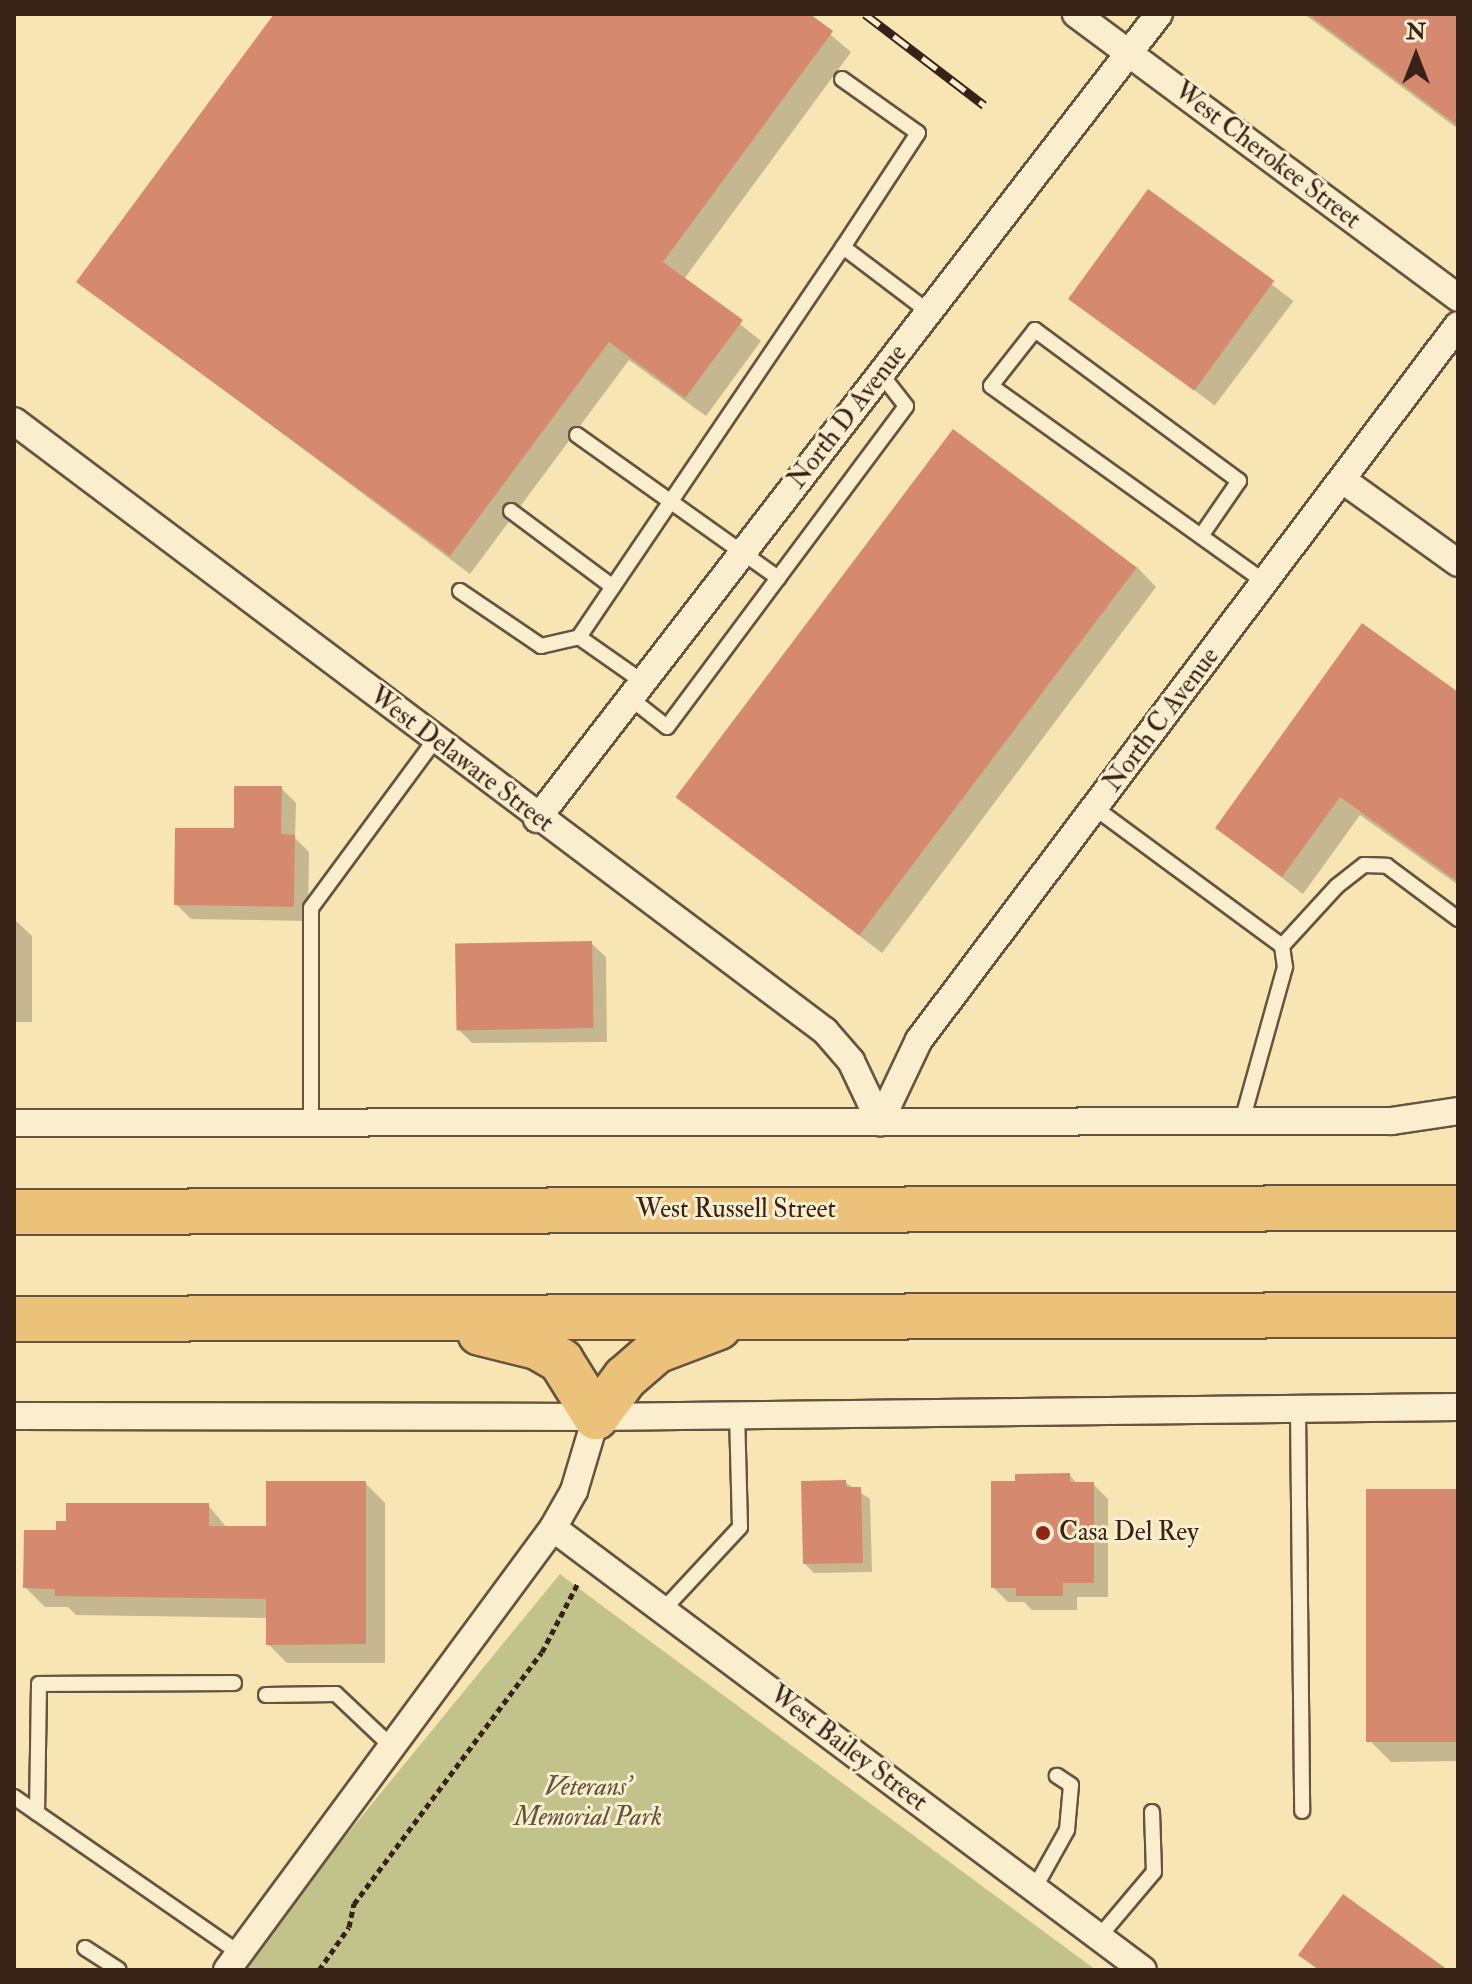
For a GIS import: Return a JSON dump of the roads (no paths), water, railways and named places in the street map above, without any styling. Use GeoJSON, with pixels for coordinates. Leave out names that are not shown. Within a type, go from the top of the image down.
{"type":"FeatureCollection","features":[{"type":"Feature","properties":{"kind":"highway","name":"West Russell Street"},"geometry":{"type":"LineString","coordinates":[[14,1212],[1458,1208]]}},
{"type":"Feature","properties":{"kind":"highway"},"geometry":{"type":"LineString","coordinates":[[14,1319],[1458,1315]]}},
{"type":"Feature","properties":{"kind":"highway"},"geometry":{"type":"LineString","coordinates":[[325,1318],[471,1332],[537,1347],[561,1361],[596,1417],[625,1378],[656,1351],[715,1327],[781,1317]]}},
{"type":"Feature","properties":{"kind":"street","name":"West Cherokee Street"},"geometry":{"type":"LineString","coordinates":[[1076,14],[1458,298]]}},
{"type":"Feature","properties":{"kind":"street","name":"North D Avenue"},"geometry":{"type":"LineString","coordinates":[[537,819],[1159,14]]}},
{"type":"Feature","properties":{"kind":"street","name":"North C Avenue"},"geometry":{"type":"LineString","coordinates":[[880,1122],[919,1040],[1344,481],[1458,325]]}},
{"type":"Feature","properties":{"kind":"street","name":"West Delaware Street"},"geometry":{"type":"LineString","coordinates":[[14,421],[537,819],[825,1031],[851,1061],[880,1122]]}},
{"type":"Feature","properties":{"kind":"street"},"geometry":{"type":"LineString","coordinates":[[1344,481],[1458,563]]}},
{"type":"Feature","properties":{"kind":"street"},"geometry":{"type":"LineString","coordinates":[[14,1123],[1392,1121],[1458,1111]]}},
{"type":"Feature","properties":{"kind":"street"},"geometry":{"type":"LineString","coordinates":[[14,1416],[596,1417],[1458,1407]]}},
{"type":"Feature","properties":{"kind":"street"},"geometry":{"type":"LineString","coordinates":[[233,1962],[553,1528],[580,1477],[596,1417]]}},
{"type":"Feature","properties":{"kind":"street","name":"West Bailey Street"},"geometry":{"type":"LineString","coordinates":[[553,1528],[1143,1970]]}},
{"type":"Feature","properties":{"kind":"lane"},"geometry":{"type":"LineString","coordinates":[[460,591],[541,646],[579,637],[918,133],[842,79]]}},
{"type":"Feature","properties":{"kind":"lane"},"geometry":{"type":"LineString","coordinates":[[843,247],[929,312]]}},
{"type":"Feature","properties":{"kind":"lane"},"geometry":{"type":"LineString","coordinates":[[1201,536],[1239,481],[1035,330],[991,386],[1266,583]]}},
{"type":"Feature","properties":{"kind":"lane"},"geometry":{"type":"LineString","coordinates":[[579,637],[637,690],[667,727],[906,406],[881,374]]}},
{"type":"Feature","properties":{"kind":"lane"},"geometry":{"type":"LineString","coordinates":[[577,435],[778,578]]}},
{"type":"Feature","properties":{"kind":"lane"},"geometry":{"type":"LineString","coordinates":[[511,511],[613,587]]}},
{"type":"Feature","properties":{"kind":"lane"},"geometry":{"type":"LineString","coordinates":[[311,1123],[311,908],[434,741]]}},
{"type":"Feature","properties":{"kind":"lane"},"geometry":{"type":"LineString","coordinates":[[1095,808],[1282,946],[1285,967],[1242,1121]]}},
{"type":"Feature","properties":{"kind":"lane"},"geometry":{"type":"LineString","coordinates":[[1282,946],[1337,886],[1364,865],[1387,866],[1458,919]]}},
{"type":"Feature","properties":{"kind":"lane"},"geometry":{"type":"LineString","coordinates":[[1298,1409],[1302,1811]]}},
{"type":"Feature","properties":{"kind":"lane"},"geometry":{"type":"LineString","coordinates":[[663,1610],[740,1527],[737,1416]]}},
{"type":"Feature","properties":{"kind":"lane"},"geometry":{"type":"LineString","coordinates":[[37,1813],[39,1684],[234,1683]]}},
{"type":"Feature","properties":{"kind":"lane"},"geometry":{"type":"LineString","coordinates":[[266,1695],[336,1694],[392,1747]]}},
{"type":"Feature","properties":{"kind":"lane"},"geometry":{"type":"LineString","coordinates":[[1034,1889],[1067,1830],[1071,1785],[1057,1776]]}},
{"type":"Feature","properties":{"kind":"lane"},"geometry":{"type":"LineString","coordinates":[[14,1797],[233,1962]]}},
{"type":"Feature","properties":{"kind":"lane"},"geometry":{"type":"LineString","coordinates":[[1099,1937],[1154,1872],[1152,1812]]}},
{"type":"Feature","properties":{"kind":"lane"},"geometry":{"type":"LineString","coordinates":[[85,1948],[119,1970]]}},
{"type":"Feature","properties":{"kind":"railway"},"geometry":{"type":"LineString","coordinates":[[865,14],[984,105]]}},
{"type":"Feature","properties":{"kind":"place","name":"Casa Del Rey"},"geometry":{"type":"Point","coordinates":[1043,1533]}},
{"type":"Feature","properties":{"kind":"park label","name":"Veterans' Memorial Park"},"geometry":{"type":"Point","coordinates":[588,1803]}}]}
